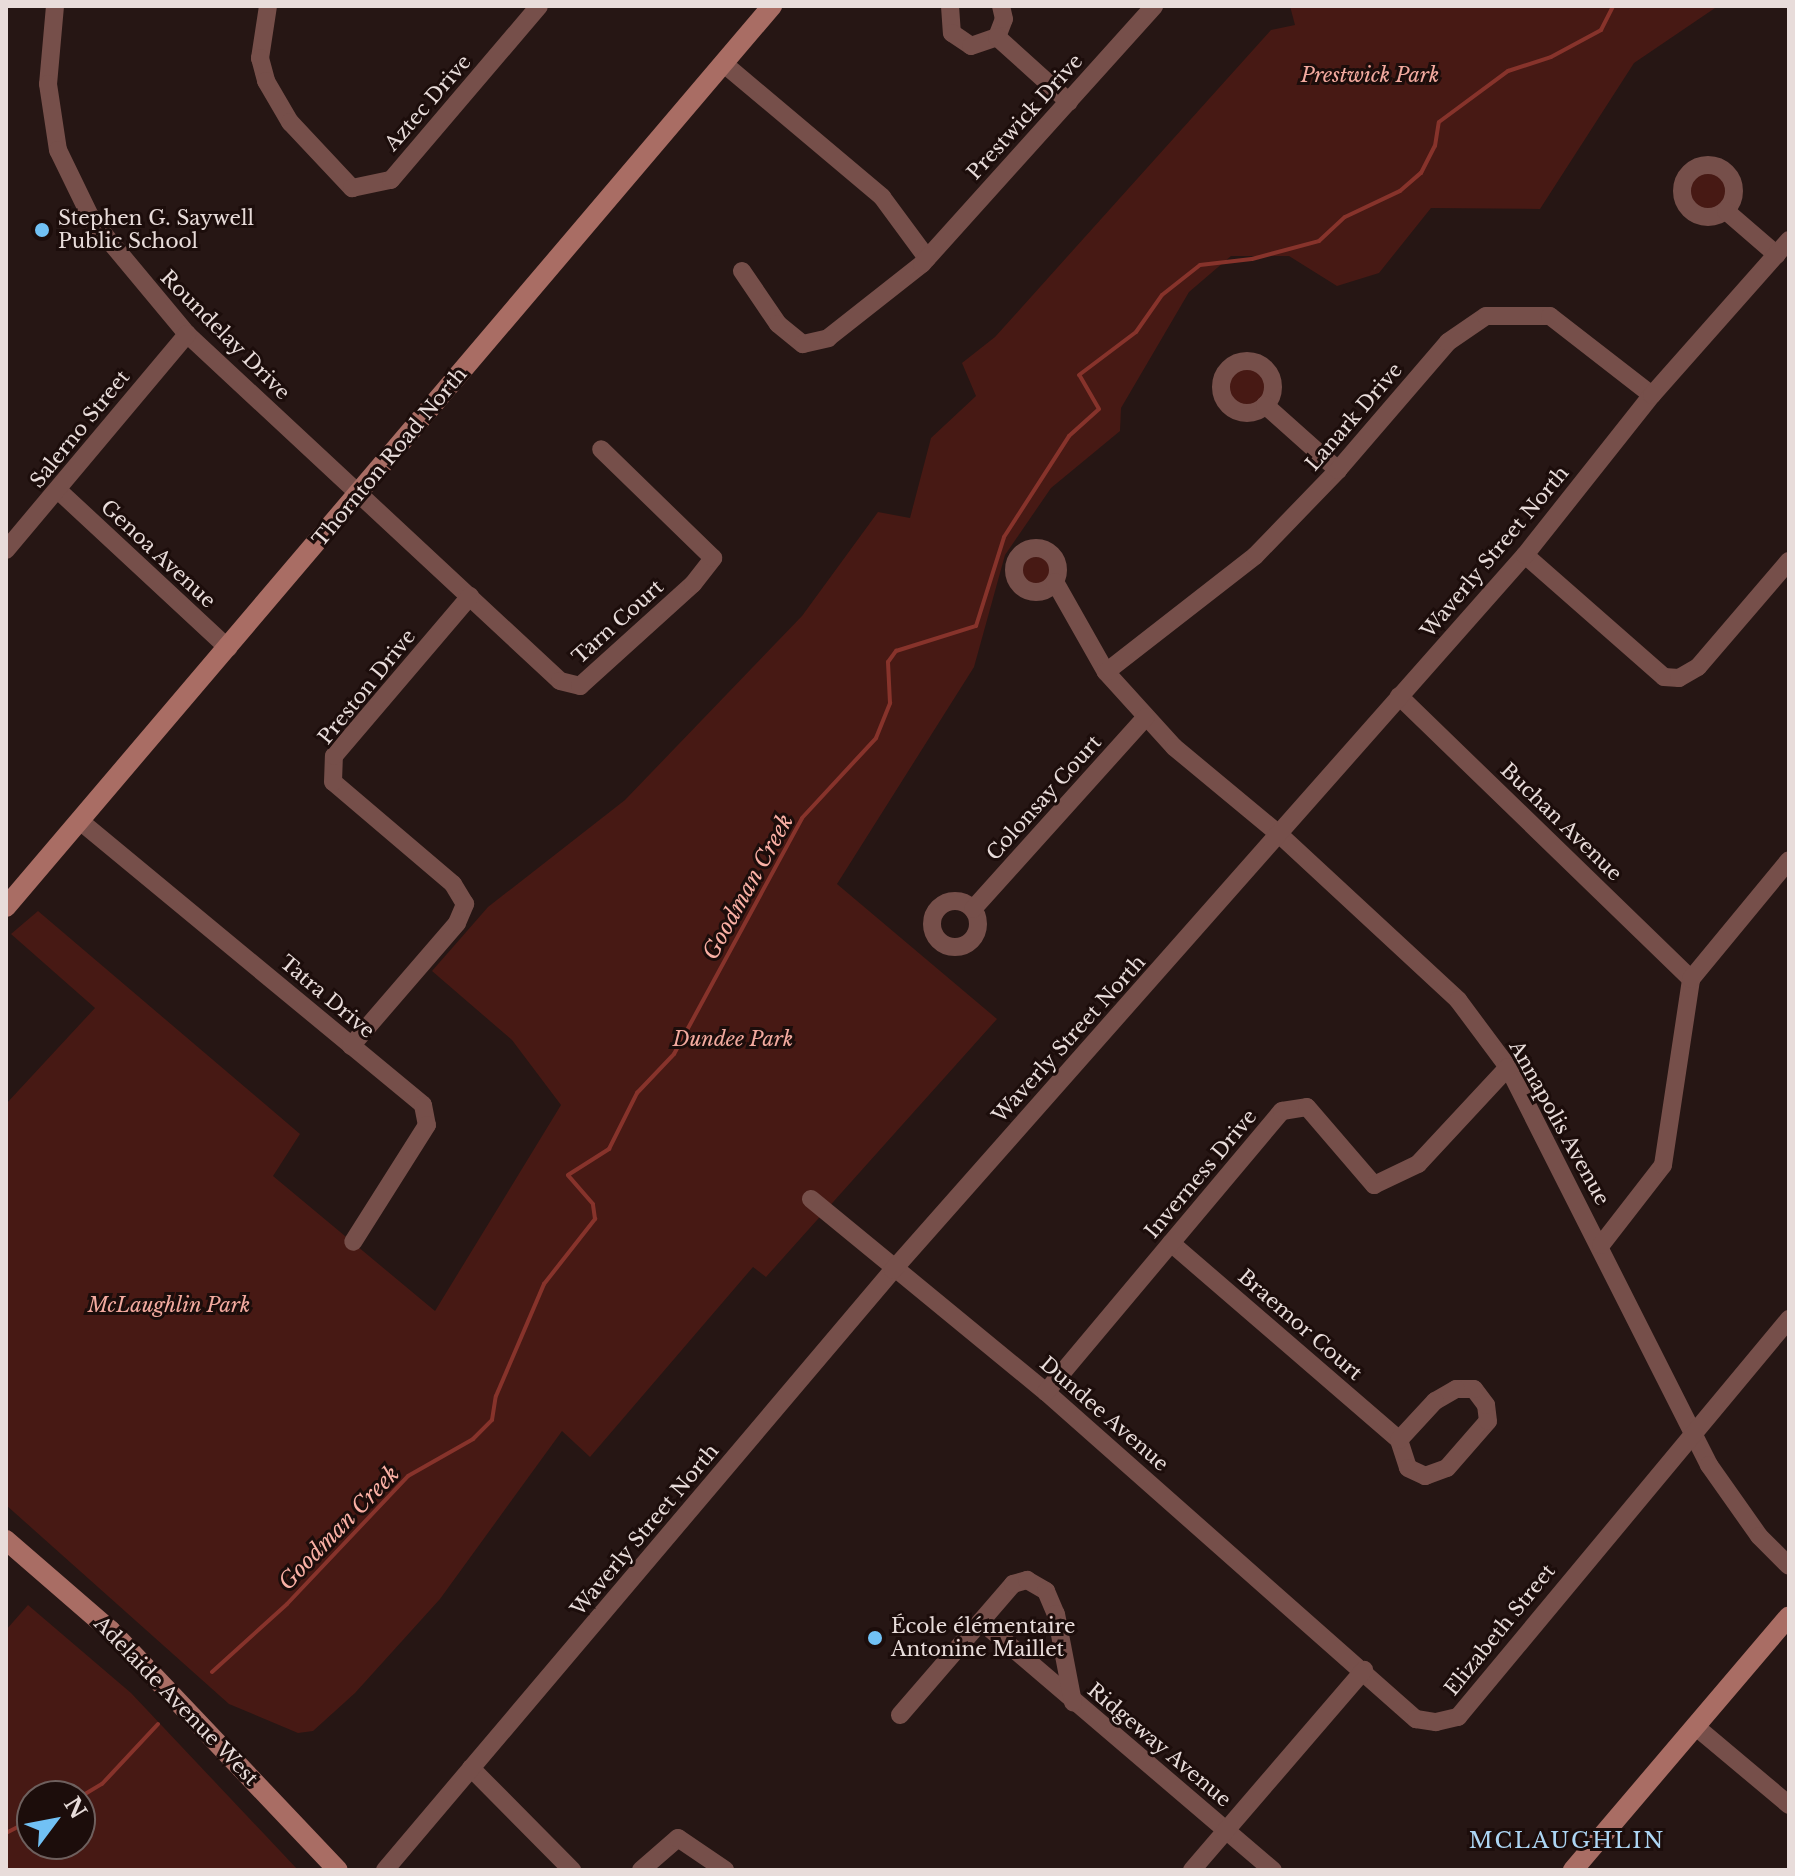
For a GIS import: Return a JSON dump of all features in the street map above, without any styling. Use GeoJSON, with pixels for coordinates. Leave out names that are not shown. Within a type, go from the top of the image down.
{"type":"FeatureCollection","features":[{"type":"Feature","properties":{"kind":"main road","name":"Thornton Road North"},"geometry":{"type":"LineString","coordinates":[[6,907],[772,6]]}},
{"type":"Feature","properties":{"kind":"main road","name":"Adelaide Avenue West"},"geometry":{"type":"LineString","coordinates":[[6,1540],[110,1630],[338,1870]]}},
{"type":"Feature","properties":{"kind":"main road"},"geometry":{"type":"LineString","coordinates":[[1579,1868],[1789,1616]]}},
{"type":"Feature","properties":{"kind":"street","name":"Roundelay Drive"},"geometry":{"type":"LineString","coordinates":[[55,6],[48,84],[58,150],[92,220],[187,334],[358,495]]}},
{"type":"Feature","properties":{"kind":"street","name":"Aztec Drive"},"geometry":{"type":"LineString","coordinates":[[268,6],[260,58],[266,81],[290,122],[352,188],[391,180],[539,6]]}},
{"type":"Feature","properties":{"kind":"street"},"geometry":{"type":"LineString","coordinates":[[950,6],[948,24],[962,43],[981,46],[997,37],[1004,19],[1001,6]]}},
{"type":"Feature","properties":{"kind":"street","name":"Prestwick Drive"},"geometry":{"type":"LineString","coordinates":[[742,271],[778,324],[803,344],[828,338],[927,258],[1154,6]]}},
{"type":"Feature","properties":{"kind":"street"},"geometry":{"type":"LineString","coordinates":[[997,37],[1069,102]]}},
{"type":"Feature","properties":{"kind":"street"},"geometry":{"type":"LineString","coordinates":[[723,63],[882,197],[927,258]]}},
{"type":"Feature","properties":{"kind":"street"},"geometry":{"type":"LineString","coordinates":[[1726,211],[1786,244]]}},
{"type":"Feature","properties":{"kind":"street","name":"Waverly Street North"},"geometry":{"type":"LineString","coordinates":[[385,1870],[893,1270],[1525,555],[1652,395],[1786,244]]}},
{"type":"Feature","properties":{"kind":"street","name":"Lanark Drive"},"geometry":{"type":"LineString","coordinates":[[1106,672],[1255,556],[1338,470],[1448,342],[1486,316],[1550,316],[1652,395]]}},
{"type":"Feature","properties":{"kind":"street","name":"Salerno Street"},"geometry":{"type":"LineString","coordinates":[[6,550],[59,491],[187,334]]}},
{"type":"Feature","properties":{"kind":"street"},"geometry":{"type":"LineString","coordinates":[[1265,405],[1338,470]]}},
{"type":"Feature","properties":{"kind":"street","name":"Tarn Court"},"geometry":{"type":"LineString","coordinates":[[358,495],[560,681],[580,686],[693,584],[713,558],[601,449]]}},
{"type":"Feature","properties":{"kind":"street","name":"Genoa Avenue"},"geometry":{"type":"LineString","coordinates":[[59,491],[228,648]]}},
{"type":"Feature","properties":{"kind":"street"},"geometry":{"type":"LineString","coordinates":[[1525,555],[1664,677],[1679,678],[1698,667],[1789,561]]}},
{"type":"Feature","properties":{"kind":"street","name":"Annapolis Avenue"},"geometry":{"type":"LineString","coordinates":[[1055,582],[1106,672],[1146,717],[1280,835],[1458,1000],[1508,1067],[1601,1245],[1690,1432],[1744,1517],[1789,1566]]}},
{"type":"Feature","properties":{"kind":"street","name":"Preston Drive"},"geometry":{"type":"LineString","coordinates":[[351,1046],[457,923],[465,904],[453,884],[333,782],[334,756],[470,596]]}},
{"type":"Feature","properties":{"kind":"street","name":"Buchan Avenue"},"geometry":{"type":"LineString","coordinates":[[1399,696],[1691,979]]}},
{"type":"Feature","properties":{"kind":"street","name":"Colonsay Court"},"geometry":{"type":"LineString","coordinates":[[973,909],[1146,717]]}},
{"type":"Feature","properties":{"kind":"street","name":"Tatra Drive"},"geometry":{"type":"LineString","coordinates":[[80,821],[423,1105],[428,1119],[353,1242]]}},
{"type":"Feature","properties":{"kind":"street"},"geometry":{"type":"LineString","coordinates":[[1601,1245],[1663,1165],[1691,979],[1789,860]]}},
{"type":"Feature","properties":{"kind":"street","name":"Inverness Drive"},"geometry":{"type":"LineString","coordinates":[[1046,1392],[1282,1111],[1307,1107],[1374,1185],[1418,1164],[1508,1067]]}},
{"type":"Feature","properties":{"kind":"street","name":"Dundee Avenue"},"geometry":{"type":"LineString","coordinates":[[811,1199],[893,1270],[1046,1392],[1364,1670]]}},
{"type":"Feature","properties":{"kind":"street","name":"Braemor Court"},"geometry":{"type":"LineString","coordinates":[[1171,1243],[1399,1440],[1408,1468],[1425,1476],[1447,1468],[1488,1421],[1486,1405],[1474,1389],[1456,1389],[1435,1401],[1399,1440]]}},
{"type":"Feature","properties":{"kind":"street","name":"Elizabeth Street"},"geometry":{"type":"LineString","coordinates":[[1364,1670],[1416,1719],[1436,1722],[1458,1717],[1690,1432],[1789,1319]]}},
{"type":"Feature","properties":{"kind":"street"},"geometry":{"type":"LineString","coordinates":[[900,1715],[1013,1584],[1027,1580],[1046,1591],[1056,1614],[1073,1702]]}},
{"type":"Feature","properties":{"kind":"street","name":"Ridgeway Avenue"},"geometry":{"type":"LineString","coordinates":[[981,1621],[1273,1870]]}},
{"type":"Feature","properties":{"kind":"street"},"geometry":{"type":"LineString","coordinates":[[1192,1870],[1364,1670]]}},
{"type":"Feature","properties":{"kind":"street"},"geometry":{"type":"LineString","coordinates":[[1695,1726],[1789,1805]]}},
{"type":"Feature","properties":{"kind":"street"},"geometry":{"type":"LineString","coordinates":[[471,1768],[572,1870]]}},
{"type":"Feature","properties":{"kind":"street"},"geometry":{"type":"LineString","coordinates":[[641,1870],[678,1838],[725,1870]]}},
{"type":"Feature","properties":{"kind":"green space"},"geometry":{"type":"Polygon","coordinates":[[[1290,6],[1718,6],[1634,63],[1540,209],[1431,208],[1379,273],[1337,286],[1289,256],[1231,256],[1189,292],[1121,408],[1120,431],[1051,488],[1005,555],[974,667],[837,884],[997,1019],[766,1277],[753,1267],[590,1457],[562,1431],[440,1599],[355,1693],[313,1731],[298,1733],[229,1704],[6,1505],[6,1104],[95,1008],[11,934],[38,911],[300,1134],[273,1176],[435,1311],[561,1105],[512,1040],[432,971],[488,907],[625,800],[802,616],[878,512],[910,518],[931,438],[976,396],[962,363],[995,337],[1271,30],[1295,25],[1290,6]]]}},
{"type":"Feature","properties":{"kind":"green space"},"geometry":{"type":"Polygon","coordinates":[[[1708,172],[1721,178],[1727,191],[1721,204],[1708,210],[1695,204],[1689,191],[1695,178],[1708,172]]]}},
{"type":"Feature","properties":{"kind":"green space"},"geometry":{"type":"Polygon","coordinates":[[[1247,368],[1261,373],[1266,387],[1261,401],[1247,406],[1233,401],[1228,387],[1233,373],[1247,368]]]}},
{"type":"Feature","properties":{"kind":"green space"},"geometry":{"type":"Polygon","coordinates":[[[1036,555],[1042,556],[1050,564],[1050,576],[1042,584],[1036,585],[1030,584],[1022,576],[1021,570],[1022,564],[1030,556],[1036,555]]]}},
{"type":"Feature","properties":{"kind":"green space"},"geometry":{"type":"Polygon","coordinates":[[[28,1605],[131,1693],[298,1870],[6,1870],[6,1630],[28,1605]]]}},
{"type":"Feature","properties":{"kind":"waterway","name":"Goodman Creek"},"geometry":{"type":"LineString","coordinates":[[212,1672],[287,1604],[408,1476],[473,1439],[492,1420],[496,1396],[544,1284],[595,1219],[593,1204],[568,1175],[609,1149],[637,1093],[674,1054],[802,818],[876,738],[890,703],[888,662],[896,651],[976,626],[1004,537],[1069,436],[1099,409],[1079,375],[1136,332],[1162,295],[1200,265],[1252,259],[1319,241],[1345,217],[1400,191],[1421,173],[1435,146],[1439,122],[1508,71],[1551,57],[1601,30],[1613,6]]}},
{"type":"Feature","properties":{"kind":"waterway","name":"Goodman Creek"},"geometry":{"type":"LineString","coordinates":[[96,1788],[158,1724]]}},
{"type":"Feature","properties":{"kind":"waterway","name":"Goodman Creek"},"geometry":{"type":"LineString","coordinates":[[6,1833],[16,1828]]}},
{"type":"Feature","properties":{"kind":"place","name":"Stephen G. Saywell Public School"},"geometry":{"type":"Point","coordinates":[42,230]}},
{"type":"Feature","properties":{"kind":"place","name":"École élémentaire Antonine Maillet"},"geometry":{"type":"Point","coordinates":[875,1638]}},
{"type":"Feature","properties":{"kind":"district","name":"MCLAUGHLIN"},"geometry":{"type":"Point","coordinates":[1567,1841]}},
{"type":"Feature","properties":{"kind":"park label","name":"Prestwick Park"},"geometry":{"type":"Point","coordinates":[1370,75]}},
{"type":"Feature","properties":{"kind":"park label","name":"Dundee Park"},"geometry":{"type":"Point","coordinates":[733,1039]}},
{"type":"Feature","properties":{"kind":"park label","name":"McLaughlin Park"},"geometry":{"type":"Point","coordinates":[169,1305]}}]}
